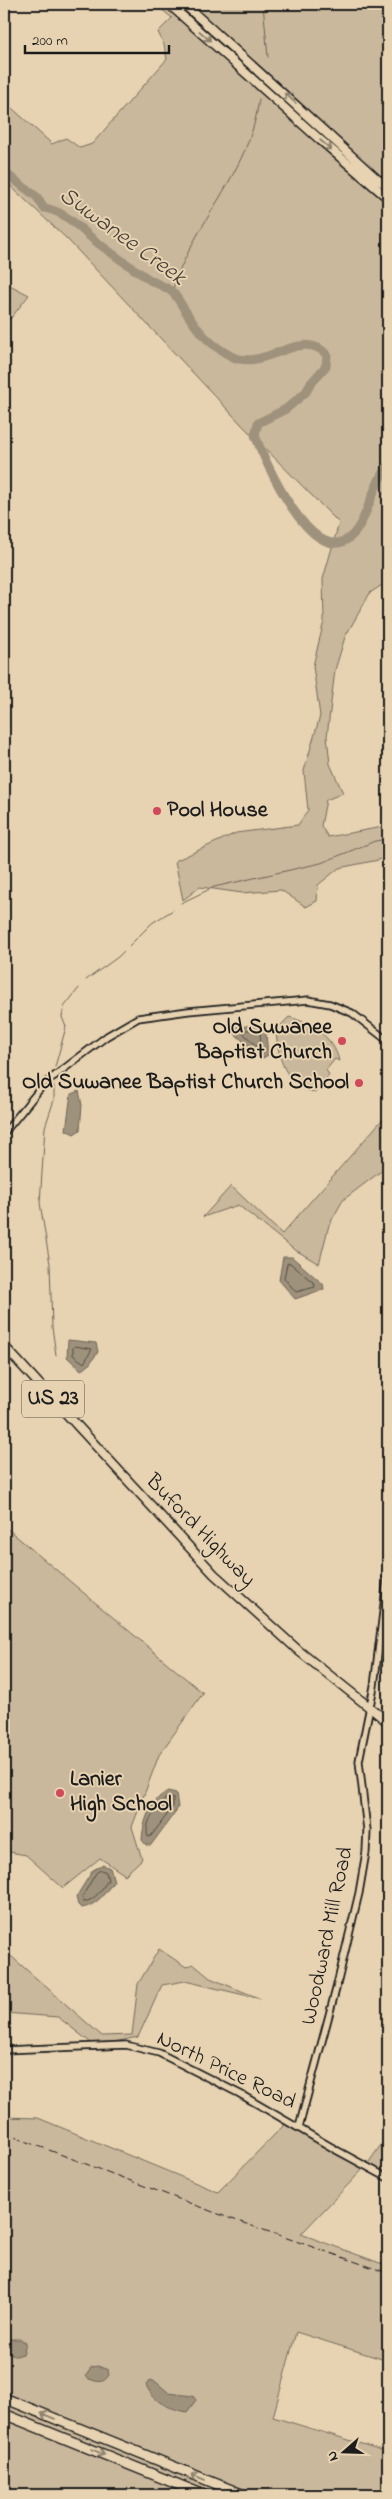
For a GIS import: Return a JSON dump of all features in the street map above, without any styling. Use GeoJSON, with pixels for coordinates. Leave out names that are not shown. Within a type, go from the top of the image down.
{"type":"FeatureCollection","features":[{"type":"Feature","properties":{"kind":"highway"},"geometry":{"type":"LineString","coordinates":[[4,2398],[244,2495]]}},
{"type":"Feature","properties":{"kind":"highway"},"geometry":{"type":"LineString","coordinates":[[4,2414],[204,2495]]}},
{"type":"Feature","properties":{"kind":"main road"},"geometry":{"type":"LineString","coordinates":[[169,4],[318,138],[388,198]]}},
{"type":"Feature","properties":{"kind":"main road"},"geometry":{"type":"LineString","coordinates":[[184,4],[377,179],[388,186]]}},
{"type":"Feature","properties":{"kind":"main road","name":"Buford Highway"},"geometry":{"type":"LineString","coordinates":[[4,1346],[214,1574],[298,1651],[388,1722]]}},
{"type":"Feature","properties":{"kind":"street"},"geometry":{"type":"LineString","coordinates":[[4,1133],[44,1084],[123,1025],[145,1017],[308,1000],[330,1004],[352,1013],[388,1041]]}},
{"type":"Feature","properties":{"kind":"street","name":"Woodward Mill Road"},"geometry":{"type":"LineString","coordinates":[[299,2127],[336,1989],[362,1879],[367,1830],[359,1761],[370,1708],[388,1572]]}},
{"type":"Feature","properties":{"kind":"street","name":"North Price Road"},"geometry":{"type":"LineString","coordinates":[[4,2050],[126,2045],[144,2049],[195,2070],[388,2178]]}},
{"type":"Feature","properties":{"kind":"shaded area"},"geometry":{"type":"Polygon","coordinates":[[[155,4],[388,4],[388,581],[370,593],[345,637],[335,670],[327,736],[330,764],[343,793],[326,800],[321,826],[328,837],[388,826],[388,858],[339,868],[318,885],[317,901],[306,907],[281,890],[242,893],[200,887],[183,900],[175,861],[236,833],[298,825],[308,810],[304,771],[320,716],[313,666],[324,621],[323,579],[339,523],[244,427],[67,239],[4,180],[4,101],[52,144],[66,138],[80,148],[92,144],[167,59],[164,45],[158,32],[172,18],[155,4]]]}},
{"type":"Feature","properties":{"kind":"shaded area"},"geometry":{"type":"Polygon","coordinates":[[[4,282],[29,295],[4,327],[4,282]]]}},
{"type":"Feature","properties":{"kind":"shaded area"},"geometry":{"type":"Polygon","coordinates":[[[289,1017],[305,1023],[320,1032],[327,1038],[336,1052],[339,1061],[335,1059],[326,1070],[329,1075],[315,1093],[296,1083],[285,1069],[281,1060],[276,1030],[289,1017]]]}},
{"type":"Feature","properties":{"kind":"shaded area"},"geometry":{"type":"Polygon","coordinates":[[[388,1113],[388,1166],[343,1200],[329,1225],[319,1264],[292,1248],[238,1205],[203,1217],[231,1186],[282,1234],[388,1113]]]}},
{"type":"Feature","properties":{"kind":"shaded area"},"geometry":{"type":"Polygon","coordinates":[[[4,1526],[203,1693],[159,1755],[132,1827],[142,1859],[125,1875],[100,1858],[63,1888],[26,1855],[4,1851],[4,1526]]]}},
{"type":"Feature","properties":{"kind":"shaded area"},"geometry":{"type":"Polygon","coordinates":[[[159,1949],[186,1967],[193,1964],[210,1978],[261,1999],[185,1981],[162,1985],[138,2037],[95,2046],[58,2017],[4,2013],[4,1950],[102,2036],[132,2035],[138,1984],[159,1949]]]}},
{"type":"Feature","properties":{"kind":"shaded area"},"geometry":{"type":"Polygon","coordinates":[[[4,2117],[38,2118],[218,2192],[289,2120],[366,2166],[301,2234],[388,2266],[388,2361],[296,2332],[273,2417],[388,2452],[388,2495],[4,2495],[4,2117]]]}},
{"type":"Feature","properties":{"kind":"shaded area"},"geometry":{"type":"Polygon","coordinates":[[[388,2135],[388,2182],[366,2166],[388,2135]]]}},
{"type":"Feature","properties":{"kind":"water"},"geometry":{"type":"Polygon","coordinates":[[[265,1024],[268,1055],[263,1058],[228,1028],[265,1024]]]}},
{"type":"Feature","properties":{"kind":"water"},"geometry":{"type":"Polygon","coordinates":[[[79,1091],[82,1105],[80,1130],[74,1134],[66,1130],[71,1094],[79,1091]]]}},
{"type":"Feature","properties":{"kind":"water"},"geometry":{"type":"Polygon","coordinates":[[[283,1257],[292,1257],[323,1284],[324,1289],[295,1299],[279,1280],[283,1257]]]}},
{"type":"Feature","properties":{"kind":"water"},"geometry":{"type":"Polygon","coordinates":[[[68,1340],[96,1343],[98,1352],[88,1366],[81,1370],[67,1357],[68,1340]]]}},
{"type":"Feature","properties":{"kind":"water"},"geometry":{"type":"Polygon","coordinates":[[[168,1791],[176,1793],[178,1808],[151,1845],[146,1845],[142,1840],[146,1819],[156,1800],[168,1791]]]}},
{"type":"Feature","properties":{"kind":"water"},"geometry":{"type":"Polygon","coordinates":[[[103,1865],[110,1868],[114,1881],[97,1901],[82,1908],[78,1905],[76,1897],[93,1870],[103,1865]]]}},
{"type":"Feature","properties":{"kind":"water"},"geometry":{"type":"Polygon","coordinates":[[[4,2339],[20,2339],[26,2343],[23,2354],[16,2356],[4,2350],[4,2339]]]}},
{"type":"Feature","properties":{"kind":"water"},"geometry":{"type":"Polygon","coordinates":[[[98,2366],[108,2370],[109,2375],[100,2382],[89,2379],[86,2375],[91,2367],[98,2366]]]}},
{"type":"Feature","properties":{"kind":"water"},"geometry":{"type":"Polygon","coordinates":[[[150,2380],[156,2382],[169,2393],[193,2396],[196,2400],[187,2412],[162,2404],[153,2396],[146,2385],[150,2380]]]}},
{"type":"Feature","properties":{"kind":"waterway"},"geometry":{"type":"LineString","coordinates":[[263,4],[268,57]]}},
{"type":"Feature","properties":{"kind":"waterway"},"geometry":{"type":"LineString","coordinates":[[172,292],[181,267],[193,243],[245,150],[254,125],[259,99]]}},
{"type":"Feature","properties":{"kind":"waterway","name":"Suwanee Creek"},"geometry":{"type":"LineString","coordinates":[[4,172],[37,197],[44,208],[65,216],[94,240],[150,280],[171,291],[205,337],[231,356],[244,360],[256,359],[306,345],[317,347],[327,355],[326,366],[311,383],[306,392],[286,409],[258,423],[255,435],[268,466],[292,507],[305,525],[320,538],[335,543],[349,538],[355,532],[365,515],[377,483],[388,465]]}},
{"type":"Feature","properties":{"kind":"waterway"},"geometry":{"type":"LineString","coordinates":[[181,903],[214,887],[321,863],[375,841],[388,839]]}},
{"type":"Feature","properties":{"kind":"waterway"},"geometry":{"type":"LineString","coordinates":[[86,980],[118,957],[152,923],[173,910]]}},
{"type":"Feature","properties":{"kind":"waterway"},"geometry":{"type":"LineString","coordinates":[[55,1067],[66,1027],[62,1017],[64,1007],[79,988]]}},
{"type":"Feature","properties":{"kind":"waterway"},"geometry":{"type":"LineString","coordinates":[[54,1086],[54,1100],[45,1127],[40,1203],[50,1264],[52,1327],[56,1355]]}},
{"type":"Feature","properties":{"kind":"railway"},"geometry":{"type":"LineString","coordinates":[[4,2133],[229,2218],[388,2273]]}},
{"type":"Feature","properties":{"kind":"place","name":"Pool House"},"geometry":{"type":"Point","coordinates":[157,811]}},
{"type":"Feature","properties":{"kind":"place","name":"Old Suwanee Baptist Church"},"geometry":{"type":"Point","coordinates":[342,1041]}},
{"type":"Feature","properties":{"kind":"place","name":"Old Suwanee Baptist Church School"},"geometry":{"type":"Point","coordinates":[359,1083]}},
{"type":"Feature","properties":{"kind":"place","name":"Lanier High School"},"geometry":{"type":"Point","coordinates":[60,1793]}}]}
